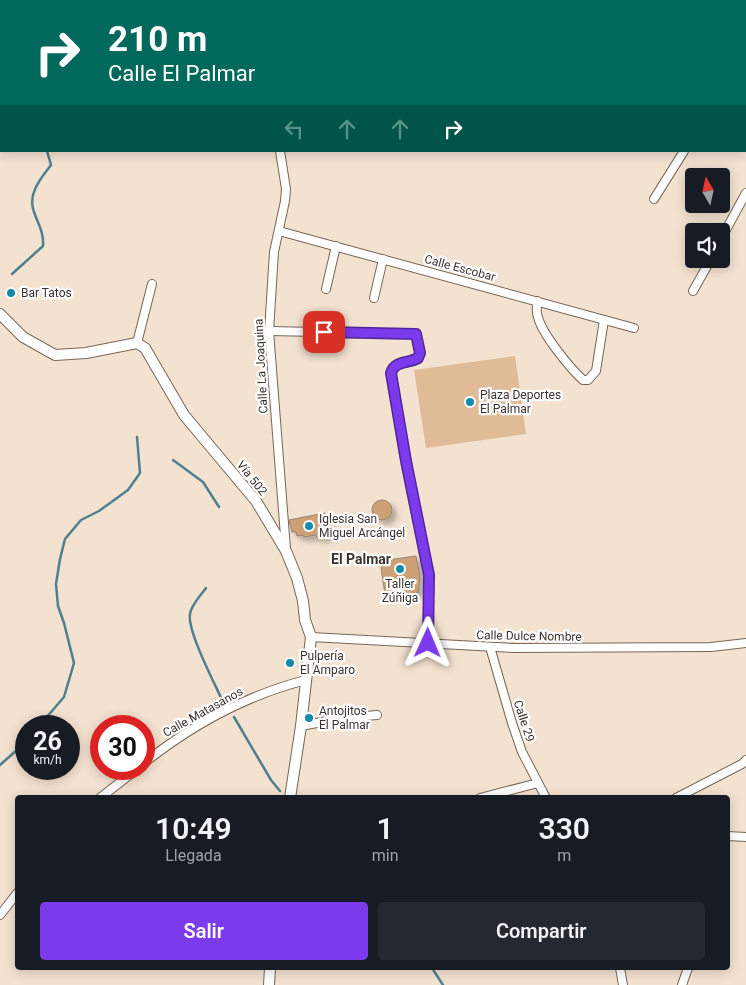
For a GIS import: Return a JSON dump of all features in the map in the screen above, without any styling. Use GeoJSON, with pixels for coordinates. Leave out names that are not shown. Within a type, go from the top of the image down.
{"type":"FeatureCollection","features":[{"type":"Feature","properties":{"kind":"street","name":"Calle La Joaquina"},"geometry":{"type":"LineString","coordinates":[[280,152],[286,188],[272,268],[269,331],[286,551]]}},
{"type":"Feature","properties":{"kind":"street"},"geometry":{"type":"LineString","coordinates":[[654,199],[683,152]]}},
{"type":"Feature","properties":{"kind":"street"},"geometry":{"type":"LineString","coordinates":[[730,223],[746,193]]}},
{"type":"Feature","properties":{"kind":"street","name":"Calle Escobar"},"geometry":{"type":"LineString","coordinates":[[279,231],[634,328]]}},
{"type":"Feature","properties":{"kind":"street"},"geometry":{"type":"LineString","coordinates":[[326,289],[336,246]]}},
{"type":"Feature","properties":{"kind":"street"},"geometry":{"type":"LineString","coordinates":[[374,298],[383,259]]}},
{"type":"Feature","properties":{"kind":"street"},"geometry":{"type":"LineString","coordinates":[[693,291],[706,268]]}},
{"type":"Feature","properties":{"kind":"street"},"geometry":{"type":"LineString","coordinates":[[0,314],[23,336],[55,355],[86,353],[137,343],[152,284]]}},
{"type":"Feature","properties":{"kind":"street"},"geometry":{"type":"LineString","coordinates":[[537,301],[538,318],[547,334],[574,372],[583,380],[588,380],[596,371],[604,320]]}},
{"type":"Feature","properties":{"kind":"street"},"geometry":{"type":"LineString","coordinates":[[269,331],[416,334],[420,353],[418,358],[413,361],[398,363],[391,373],[406,461],[429,575],[428,643]]}},
{"type":"Feature","properties":{"kind":"street","name":"Vía 502"},"geometry":{"type":"LineString","coordinates":[[137,343],[145,348],[184,415],[256,502],[286,551],[297,578],[303,601],[305,620],[311,637],[302,726],[290,795]]}},
{"type":"Feature","properties":{"kind":"street","name":"Calle Dulce Nombre"},"geometry":{"type":"LineString","coordinates":[[311,637],[490,648],[711,647],[746,643]]}},
{"type":"Feature","properties":{"kind":"street","name":"Calle 29"},"geometry":{"type":"LineString","coordinates":[[490,648],[522,752],[544,795]]}},
{"type":"Feature","properties":{"kind":"street","name":"Calle Matasanos"},"geometry":{"type":"LineString","coordinates":[[155,754],[209,720],[258,695],[306,680]]}},
{"type":"Feature","properties":{"kind":"street"},"geometry":{"type":"LineString","coordinates":[[302,726],[343,718],[376,715]]}},
{"type":"Feature","properties":{"kind":"street"},"geometry":{"type":"LineString","coordinates":[[680,795],[742,764],[746,760]]}},
{"type":"Feature","properties":{"kind":"street"},"geometry":{"type":"LineString","coordinates":[[104,795],[123,780]]}},
{"type":"Feature","properties":{"kind":"street"},"geometry":{"type":"LineString","coordinates":[[492,795],[538,783]]}},
{"type":"Feature","properties":{"kind":"street"},"geometry":{"type":"LineString","coordinates":[[730,836],[746,837]]}},
{"type":"Feature","properties":{"kind":"street"},"geometry":{"type":"LineString","coordinates":[[0,915],[15,896]]}},
{"type":"Feature","properties":{"kind":"street"},"geometry":{"type":"LineString","coordinates":[[270,970],[270,985]]}},
{"type":"Feature","properties":{"kind":"street"},"geometry":{"type":"LineString","coordinates":[[620,970],[623,985]]}},
{"type":"Feature","properties":{"kind":"street"},"geometry":{"type":"LineString","coordinates":[[682,985],[687,970]]}},
{"type":"Feature","properties":{"kind":"shaded area","name":"Plaza Deportes El Palmar"},"geometry":{"type":"Polygon","coordinates":[[[515,356],[526,434],[426,448],[414,370],[515,356]]]}},
{"type":"Feature","properties":{"kind":"building"},"geometry":{"type":"Polygon","coordinates":[[[378,500],[386,500],[392,506],[392,514],[386,520],[378,520],[372,514],[372,506],[378,500]]]}},
{"type":"Feature","properties":{"kind":"building","name":"Iglesia San Miguel Arcángel"},"geometry":{"type":"Polygon","coordinates":[[[325,513],[329,536],[317,538],[316,535],[304,537],[303,535],[297,536],[296,532],[292,532],[289,520],[325,513]]]}},
{"type":"Feature","properties":{"kind":"building","name":"Taller Zúñiga"},"geometry":{"type":"Polygon","coordinates":[[[416,556],[420,576],[418,593],[385,594],[380,561],[416,556]]]}},
{"type":"Feature","properties":{"kind":"waterway"},"geometry":{"type":"LineString","coordinates":[[12,274],[43,246],[42,232],[34,212],[32,199],[36,187],[51,165],[47,152]]}},
{"type":"Feature","properties":{"kind":"waterway"},"geometry":{"type":"LineString","coordinates":[[48,715],[64,697],[74,663],[58,606],[56,584],[65,539],[81,520],[99,511],[128,490],[140,473],[137,437]]}},
{"type":"Feature","properties":{"kind":"waterway"},"geometry":{"type":"LineString","coordinates":[[173,460],[203,482],[219,507]]}},
{"type":"Feature","properties":{"kind":"waterway"},"geometry":{"type":"LineString","coordinates":[[206,588],[192,607],[190,622],[197,645],[223,702]]}},
{"type":"Feature","properties":{"kind":"waterway"},"geometry":{"type":"LineString","coordinates":[[234,717],[271,780],[280,791]]}},
{"type":"Feature","properties":{"kind":"waterway"},"geometry":{"type":"LineString","coordinates":[[0,765],[15,752]]}},
{"type":"Feature","properties":{"kind":"waterway"},"geometry":{"type":"LineString","coordinates":[[433,970],[443,985]]}},
{"type":"Feature","properties":{"kind":"place","name":"Bar Tatos"},"geometry":{"type":"Point","coordinates":[11,293]}},
{"type":"Feature","properties":{"kind":"place","name":"Plaza Deportes El Palmar"},"geometry":{"type":"Point","coordinates":[470,402]}},
{"type":"Feature","properties":{"kind":"place","name":"Iglesia San Miguel Arcángel"},"geometry":{"type":"Point","coordinates":[309,526]}},
{"type":"Feature","properties":{"kind":"place","name":"Taller Zúñiga"},"geometry":{"type":"Point","coordinates":[400,569]}},
{"type":"Feature","properties":{"kind":"place","name":"Pulpería El Amparo"},"geometry":{"type":"Point","coordinates":[290,663]}},
{"type":"Feature","properties":{"kind":"place","name":"Antojitos El Palmar"},"geometry":{"type":"Point","coordinates":[309,718]}},
{"type":"Feature","properties":{"kind":"district","name":"El Palmar"},"geometry":{"type":"Point","coordinates":[361,559]}},
{"type":"Feature","properties":{"kind":"route"},"geometry":{"type":"LineString","coordinates":[[324,332],[416,334],[420,353],[418,358],[413,361],[398,363],[391,373],[391,381],[429,575],[428,643]]}}]}
